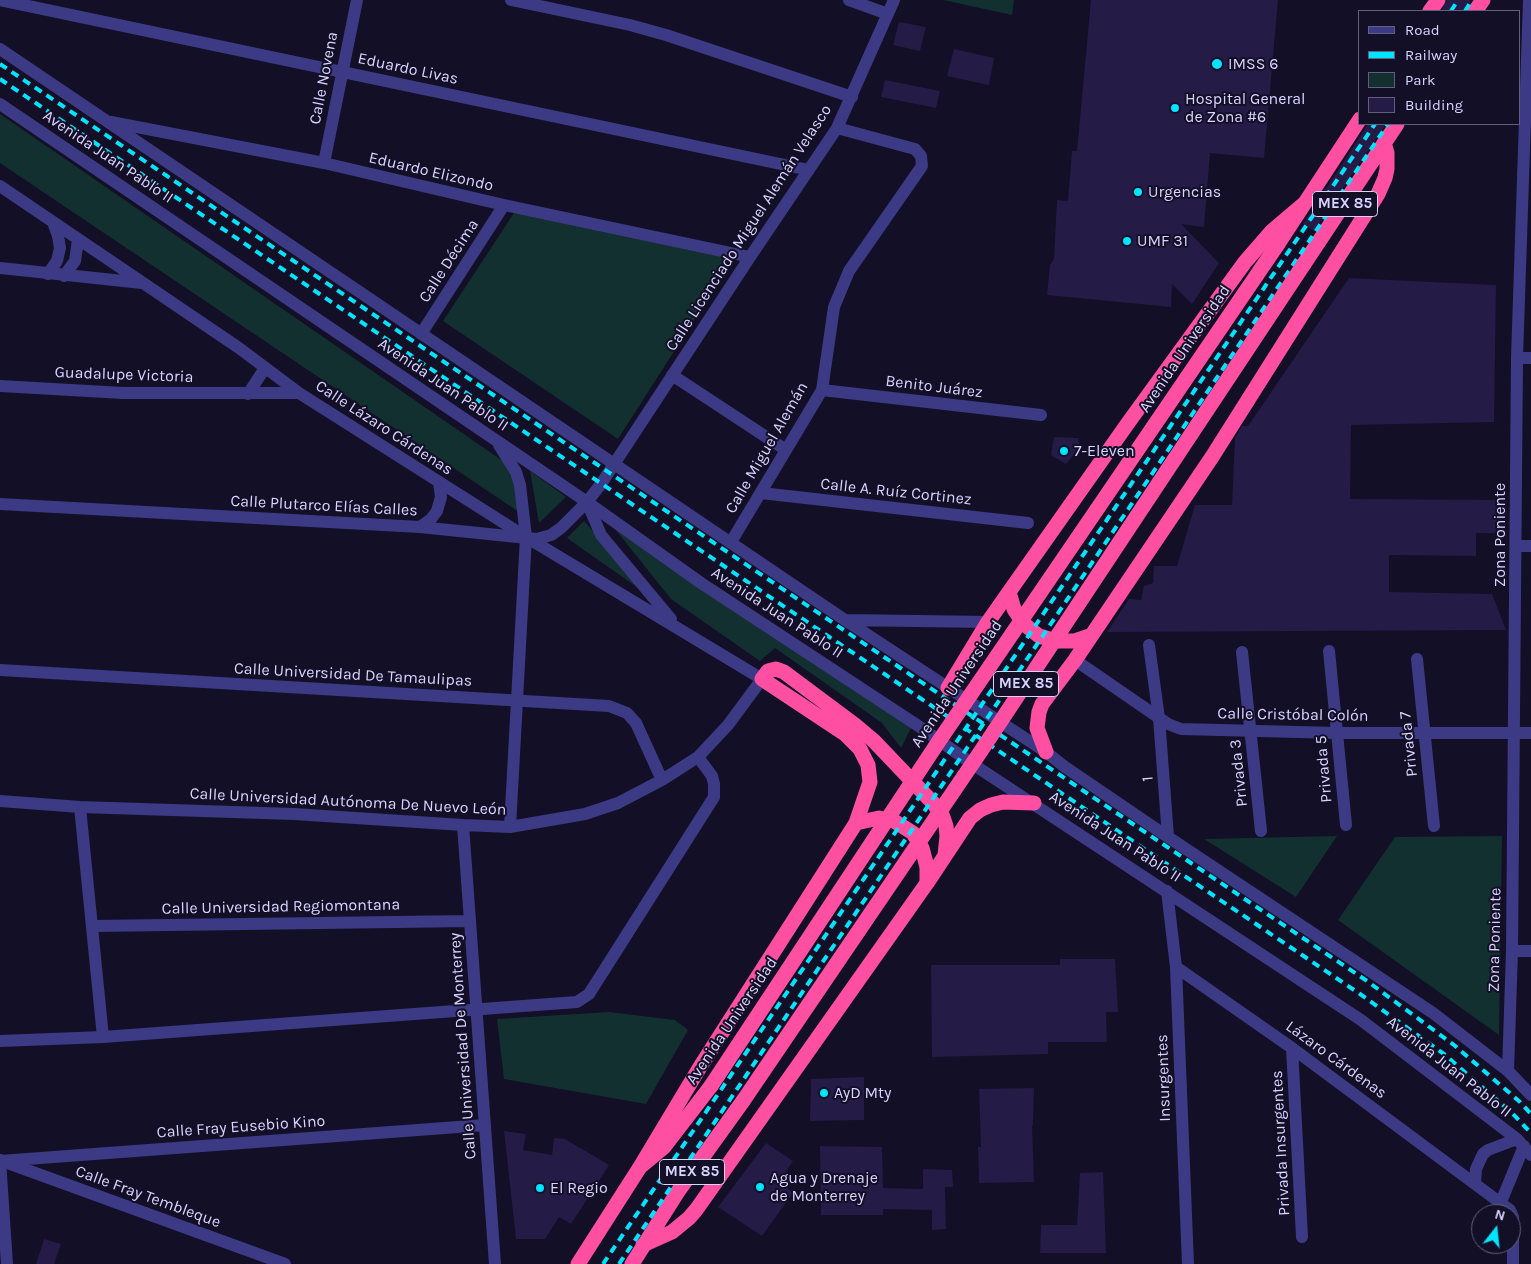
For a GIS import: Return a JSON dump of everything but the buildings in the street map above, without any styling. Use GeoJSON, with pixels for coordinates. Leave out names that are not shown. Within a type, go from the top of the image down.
{"type":"FeatureCollection","features":[{"type":"Feature","properties":{"kind":"highway","name":"Avenida Universidad"},"geometry":{"type":"LineString","coordinates":[[578,1264],[640,1167],[664,1147],[711,1086],[939,741],[1278,244],[1358,122]]}},
{"type":"Feature","properties":{"kind":"highway","name":"MEX 85"},"geometry":{"type":"LineString","coordinates":[[632,1264],[680,1190],[743,1101],[981,751],[1397,125]]}},
{"type":"Feature","properties":{"kind":"highway"},"geometry":{"type":"LineString","coordinates":[[1046,752],[1038,728],[1039,712],[1042,704],[1075,660],[1212,457],[1378,194],[1387,169],[1387,153],[1384,143]]}},
{"type":"Feature","properties":{"kind":"highway"},"geometry":{"type":"LineString","coordinates":[[948,688],[988,622],[1245,262],[1272,231],[1305,202]]}},
{"type":"Feature","properties":{"kind":"highway"},"geometry":{"type":"LineString","coordinates":[[1010,592],[1014,609],[1024,624],[1039,636],[1056,641],[1074,641],[1092,635]]}},
{"type":"Feature","properties":{"kind":"highway"},"geometry":{"type":"LineString","coordinates":[[640,1167],[700,1067],[856,823],[870,782],[868,765],[860,749],[846,734],[762,679],[768,671],[772,669],[784,672],[874,741],[939,810],[946,826],[945,855]]}},
{"type":"Feature","properties":{"kind":"highway"},"geometry":{"type":"LineString","coordinates":[[643,1245],[672,1232],[696,1210],[927,883],[970,818],[980,810],[1003,802],[1034,803]]}},
{"type":"Feature","properties":{"kind":"highway"},"geometry":{"type":"LineString","coordinates":[[856,823],[879,818],[894,821],[913,833],[922,848],[927,867],[927,883]]}},
{"type":"Feature","properties":{"kind":"street","name":"Eduardo Livas"},"geometry":{"type":"LineString","coordinates":[[0,0],[809,170]]}},
{"type":"Feature","properties":{"kind":"street","name":"Calle Novena"},"geometry":{"type":"LineString","coordinates":[[324,163],[357,0]]}},
{"type":"Feature","properties":{"kind":"street"},"geometry":{"type":"LineString","coordinates":[[511,0],[630,25],[666,35],[852,97]]}},
{"type":"Feature","properties":{"kind":"street"},"geometry":{"type":"LineString","coordinates":[[850,0],[888,14]]}},
{"type":"Feature","properties":{"kind":"street","name":"Calle Licenciado Miguel Alemán Velasco"},"geometry":{"type":"LineString","coordinates":[[614,465],[750,256],[837,128],[894,0]]}},
{"type":"Feature","properties":{"kind":"street","name":"Zona Poniente"},"geometry":{"type":"LineString","coordinates":[[1508,1071],[1512,951],[1517,358],[1526,177],[1529,0]]}},
{"type":"Feature","properties":{"kind":"street","name":"Avenida Juan Pablo II"},"geometry":{"type":"LineString","coordinates":[[0,49],[614,465],[1434,1013],[1508,1071],[1531,1095]]}},
{"type":"Feature","properties":{"kind":"street","name":"Avenida Juan Pablo II"},"geometry":{"type":"LineString","coordinates":[[0,104],[587,502],[710,588],[923,729],[971,763],[1361,1020],[1524,1147]]}},
{"type":"Feature","properties":{"kind":"street","name":"Eduardo Elizondo"},"geometry":{"type":"LineString","coordinates":[[104,120],[324,163],[504,205],[750,256]]}},
{"type":"Feature","properties":{"kind":"street","name":"Calle Miguel Alemán"},"geometry":{"type":"LineString","coordinates":[[731,542],[822,390],[830,323],[834,307],[849,271],[922,166],[921,156],[916,149],[837,128]]}},
{"type":"Feature","properties":{"kind":"street","name":"Calle Lázaro Cárdenas"},"geometry":{"type":"LineString","coordinates":[[0,186],[239,348],[299,393],[526,538],[678,627],[762,679]]}},
{"type":"Feature","properties":{"kind":"street","name":"Calle Décima"},"geometry":{"type":"LineString","coordinates":[[421,334],[504,205]]}},
{"type":"Feature","properties":{"kind":"street"},"geometry":{"type":"LineString","coordinates":[[48,274],[57,261],[60,248],[54,222]]}},
{"type":"Feature","properties":{"kind":"street"},"geometry":{"type":"LineString","coordinates":[[64,276],[75,261],[78,239]]}},
{"type":"Feature","properties":{"kind":"street"},"geometry":{"type":"LineString","coordinates":[[0,268],[143,283]]}},
{"type":"Feature","properties":{"kind":"street"},"geometry":{"type":"LineString","coordinates":[[1517,358],[1531,358]]}},
{"type":"Feature","properties":{"kind":"street"},"geometry":{"type":"LineString","coordinates":[[248,394],[265,368]]}},
{"type":"Feature","properties":{"kind":"street"},"geometry":{"type":"LineString","coordinates":[[672,375],[786,450]]}},
{"type":"Feature","properties":{"kind":"street","name":"Guadalupe Victoria"},"geometry":{"type":"LineString","coordinates":[[0,386],[123,394],[299,393]]}},
{"type":"Feature","properties":{"kind":"street","name":"Benito Juárez"},"geometry":{"type":"LineString","coordinates":[[822,390],[1041,415]]}},
{"type":"Feature","properties":{"kind":"street"},"geometry":{"type":"LineString","coordinates":[[496,440],[516,472],[520,485],[526,538],[510,826]]}},
{"type":"Feature","properties":{"kind":"street","name":"Calle Plutarco Elías Calles"},"geometry":{"type":"LineString","coordinates":[[0,504],[420,527],[537,539],[550,535],[561,528],[587,502],[614,465]]}},
{"type":"Feature","properties":{"kind":"street"},"geometry":{"type":"LineString","coordinates":[[420,527],[431,519],[436,511],[441,497],[439,483]]}},
{"type":"Feature","properties":{"kind":"street","name":"Calle A. Ruíz Cortinez"},"geometry":{"type":"LineString","coordinates":[[762,493],[1028,523]]}},
{"type":"Feature","properties":{"kind":"street"},"geometry":{"type":"LineString","coordinates":[[587,502],[601,535],[678,627]]}},
{"type":"Feature","properties":{"kind":"street"},"geometry":{"type":"LineString","coordinates":[[1516,546],[1531,546]]}},
{"type":"Feature","properties":{"kind":"street"},"geometry":{"type":"LineString","coordinates":[[845,620],[988,622]]}},
{"type":"Feature","properties":{"kind":"street","name":"1"},"geometry":{"type":"LineString","coordinates":[[1149,645],[1159,718],[1168,837]]}},
{"type":"Feature","properties":{"kind":"street","name":"Privada 5"},"geometry":{"type":"LineString","coordinates":[[1329,651],[1346,825]]}},
{"type":"Feature","properties":{"kind":"street","name":"Privada 3"},"geometry":{"type":"LineString","coordinates":[[1242,652],[1261,831]]}},
{"type":"Feature","properties":{"kind":"street","name":"Privada 7"},"geometry":{"type":"LineString","coordinates":[[1417,659],[1434,826]]}},
{"type":"Feature","properties":{"kind":"street","name":"Calle Cristóbal Colón"},"geometry":{"type":"LineString","coordinates":[[1075,660],[1168,724],[1180,730],[1337,733],[1531,733]]}},
{"type":"Feature","properties":{"kind":"street","name":"Calle Universidad De Tamaulipas"},"geometry":{"type":"LineString","coordinates":[[0,670],[609,706],[627,713],[636,723],[662,780]]}},
{"type":"Feature","properties":{"kind":"street","name":"Calle Universidad Autónoma De Nuevo León"},"geometry":{"type":"LineString","coordinates":[[0,801],[80,807],[294,814],[463,826],[510,826],[585,814],[618,803],[662,780],[698,757],[728,725],[762,679]]}},
{"type":"Feature","properties":{"kind":"street"},"geometry":{"type":"LineString","coordinates":[[0,1041],[103,1037],[577,1002],[589,994],[714,797],[712,776],[698,757]]}},
{"type":"Feature","properties":{"kind":"street"},"geometry":{"type":"LineString","coordinates":[[80,807],[103,1037]]}},
{"type":"Feature","properties":{"kind":"street","name":"Calle Universidad De Monterrey"},"geometry":{"type":"LineString","coordinates":[[463,826],[495,1264]]}},
{"type":"Feature","properties":{"kind":"street","name":"Insurgentes"},"geometry":{"type":"LineString","coordinates":[[1167,891],[1176,967],[1188,1264]]}},
{"type":"Feature","properties":{"kind":"street","name":"Calle Universidad Regiomontana"},"geometry":{"type":"LineString","coordinates":[[93,926],[470,921]]}},
{"type":"Feature","properties":{"kind":"street"},"geometry":{"type":"LineString","coordinates":[[1512,951],[1531,951]]}},
{"type":"Feature","properties":{"kind":"street","name":"Lázaro Cárdenas"},"geometry":{"type":"LineString","coordinates":[[1176,967],[1292,1048],[1501,1202]]}},
{"type":"Feature","properties":{"kind":"street","name":"Privada Insurgentes"},"geometry":{"type":"LineString","coordinates":[[1292,1048],[1302,1237]]}},
{"type":"Feature","properties":{"kind":"street","name":"Calle Fray Eusebio Kino"},"geometry":{"type":"LineString","coordinates":[[0,1160],[485,1125]]}},
{"type":"Feature","properties":{"kind":"street"},"geometry":{"type":"LineString","coordinates":[[1475,1182],[1476,1169],[1483,1154],[1488,1150],[1524,1147],[1501,1202],[1513,1214],[1513,1264]]}},
{"type":"Feature","properties":{"kind":"street"},"geometry":{"type":"LineString","coordinates":[[0,1160],[7,1264]]}},
{"type":"Feature","properties":{"kind":"street","name":"Calle Fray Tembleque"},"geometry":{"type":"LineString","coordinates":[[0,1160],[285,1264]]}},
{"type":"Feature","properties":{"kind":"green space"},"geometry":{"type":"Polygon","coordinates":[[[943,0],[1014,0],[1012,15],[943,0]]]}},
{"type":"Feature","properties":{"kind":"green space"},"geometry":{"type":"Polygon","coordinates":[[[0,114],[513,468],[519,512],[0,163],[0,114]]]}},
{"type":"Feature","properties":{"kind":"green space"},"geometry":{"type":"Polygon","coordinates":[[[514,213],[735,256],[618,439],[443,321],[514,213]]]}},
{"type":"Feature","properties":{"kind":"green space"},"geometry":{"type":"Polygon","coordinates":[[[530,471],[566,497],[539,523],[530,471]]]}},
{"type":"Feature","properties":{"kind":"green space"},"geometry":{"type":"Polygon","coordinates":[[[584,521],[651,597],[567,538],[584,521]]]}},
{"type":"Feature","properties":{"kind":"green space"},"geometry":{"type":"Polygon","coordinates":[[[615,529],[913,724],[901,748],[882,723],[775,648],[760,661],[671,599],[615,529]]]}},
{"type":"Feature","properties":{"kind":"green space"},"geometry":{"type":"Polygon","coordinates":[[[1337,836],[1296,897],[1204,839],[1337,836]]]}},
{"type":"Feature","properties":{"kind":"green space"},"geometry":{"type":"Polygon","coordinates":[[[1502,836],[1499,1035],[1338,920],[1395,837],[1502,836]]]}},
{"type":"Feature","properties":{"kind":"green space"},"geometry":{"type":"Polygon","coordinates":[[[609,1012],[675,1020],[688,1030],[646,1104],[504,1079],[497,1019],[609,1012]]]}},
{"type":"Feature","properties":{"kind":"railway"},"geometry":{"type":"LineString","coordinates":[[1452,10],[1458,0]]}},
{"type":"Feature","properties":{"kind":"railway"},"geometry":{"type":"LineString","coordinates":[[1466,10],[1472,0]]}},
{"type":"Feature","properties":{"kind":"railway"},"geometry":{"type":"LineString","coordinates":[[0,64],[1367,981],[1454,1045],[1520,1102],[1531,1114]]}},
{"type":"Feature","properties":{"kind":"railway"},"geometry":{"type":"LineString","coordinates":[[0,79],[1360,994],[1444,1054],[1512,1113],[1531,1133]]}},
{"type":"Feature","properties":{"kind":"railway"},"geometry":{"type":"LineString","coordinates":[[603,1264],[1374,125]]}},
{"type":"Feature","properties":{"kind":"railway"},"geometry":{"type":"LineString","coordinates":[[619,1264],[1387,125]]}},
{"type":"Feature","properties":{"kind":"place","name":"IMSS 6"},"geometry":{"type":"Point","coordinates":[1217,64]}},
{"type":"Feature","properties":{"kind":"place","name":"Hospital General de Zona #6"},"geometry":{"type":"Point","coordinates":[1175,108]}},
{"type":"Feature","properties":{"kind":"place","name":"Urgencias"},"geometry":{"type":"Point","coordinates":[1138,192]}},
{"type":"Feature","properties":{"kind":"place","name":"UMF 31"},"geometry":{"type":"Point","coordinates":[1127,241]}},
{"type":"Feature","properties":{"kind":"place","name":"7-Eleven"},"geometry":{"type":"Point","coordinates":[1064,451]}},
{"type":"Feature","properties":{"kind":"place","name":"AyD Mty"},"geometry":{"type":"Point","coordinates":[824,1093]}},
{"type":"Feature","properties":{"kind":"place","name":"Agua y Drenaje de Monterrey"},"geometry":{"type":"Point","coordinates":[760,1187]}},
{"type":"Feature","properties":{"kind":"place","name":"El Regio"},"geometry":{"type":"Point","coordinates":[540,1188]}}]}
